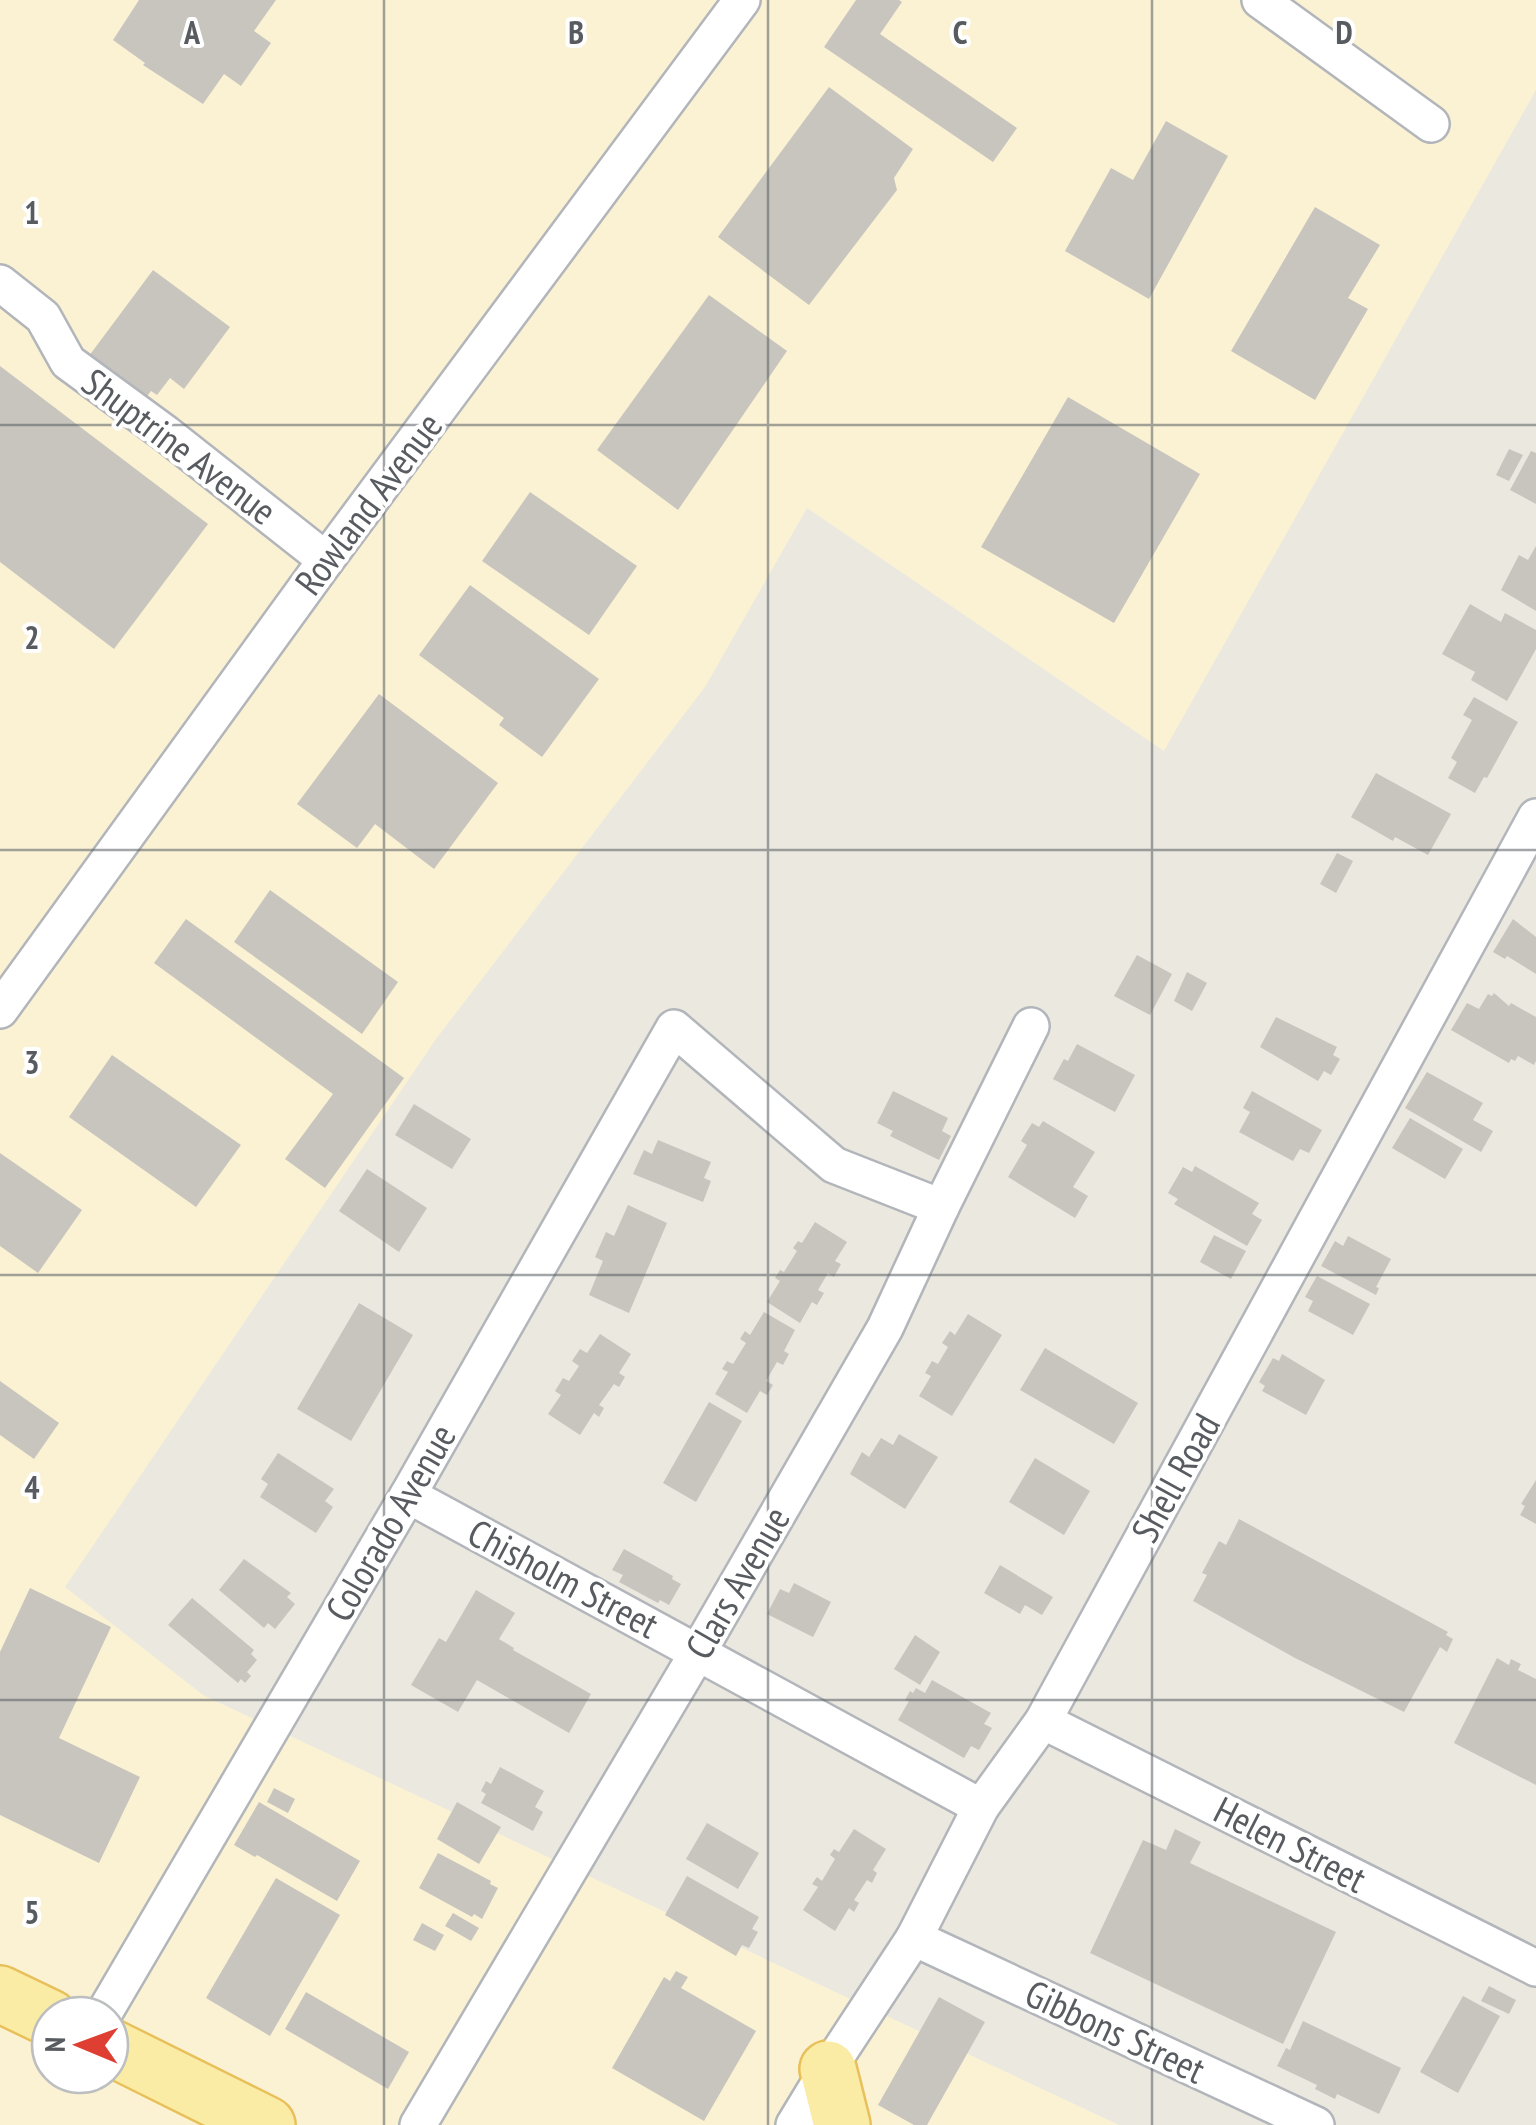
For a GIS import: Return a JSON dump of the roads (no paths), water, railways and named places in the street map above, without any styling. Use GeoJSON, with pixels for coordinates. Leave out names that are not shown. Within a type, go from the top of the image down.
{"type":"FeatureCollection","features":[{"type":"Feature","properties":{"kind":"main road"},"geometry":{"type":"LineString","coordinates":[[0,1994],[30,2008]]}},
{"type":"Feature","properties":{"kind":"main road"},"geometry":{"type":"LineString","coordinates":[[130,2057],[268,2125]]}},
{"type":"Feature","properties":{"kind":"main road"},"geometry":{"type":"LineString","coordinates":[[828,2069],[842,2125]]}},
{"type":"Feature","properties":{"kind":"street","name":"Rowland Avenue"},"geometry":{"type":"LineString","coordinates":[[0,1010],[326,560],[742,0]]}},
{"type":"Feature","properties":{"kind":"street"},"geometry":{"type":"LineString","coordinates":[[1260,0],[1431,124]]}},
{"type":"Feature","properties":{"kind":"street","name":"Shuptrine Avenue"},"geometry":{"type":"LineString","coordinates":[[0,282],[43,317],[68,362],[326,560]]}},
{"type":"Feature","properties":{"kind":"street","name":"Shell Road"},"geometry":{"type":"LineString","coordinates":[[794,2125],[914,1938],[981,1807],[1043,1721],[1536,817]]}},
{"type":"Feature","properties":{"kind":"street","name":"Clars Avenue"},"geometry":{"type":"LineString","coordinates":[[418,2125],[885,1328],[1031,1026]]}},
{"type":"Feature","properties":{"kind":"street","name":"Colorado Avenue"},"geometry":{"type":"LineString","coordinates":[[115,1995],[408,1495],[674,1028],[834,1165],[942,1207]]}},
{"type":"Feature","properties":{"kind":"street","name":"Chisholm Street"},"geometry":{"type":"LineString","coordinates":[[408,1495],[981,1807]]}},
{"type":"Feature","properties":{"kind":"street","name":"Helen Street"},"geometry":{"type":"LineString","coordinates":[[1043,1721],[1536,1968]]}},
{"type":"Feature","properties":{"kind":"street","name":"Gibbons Street"},"geometry":{"type":"LineString","coordinates":[[914,1938],[1316,2125]]}}]}
